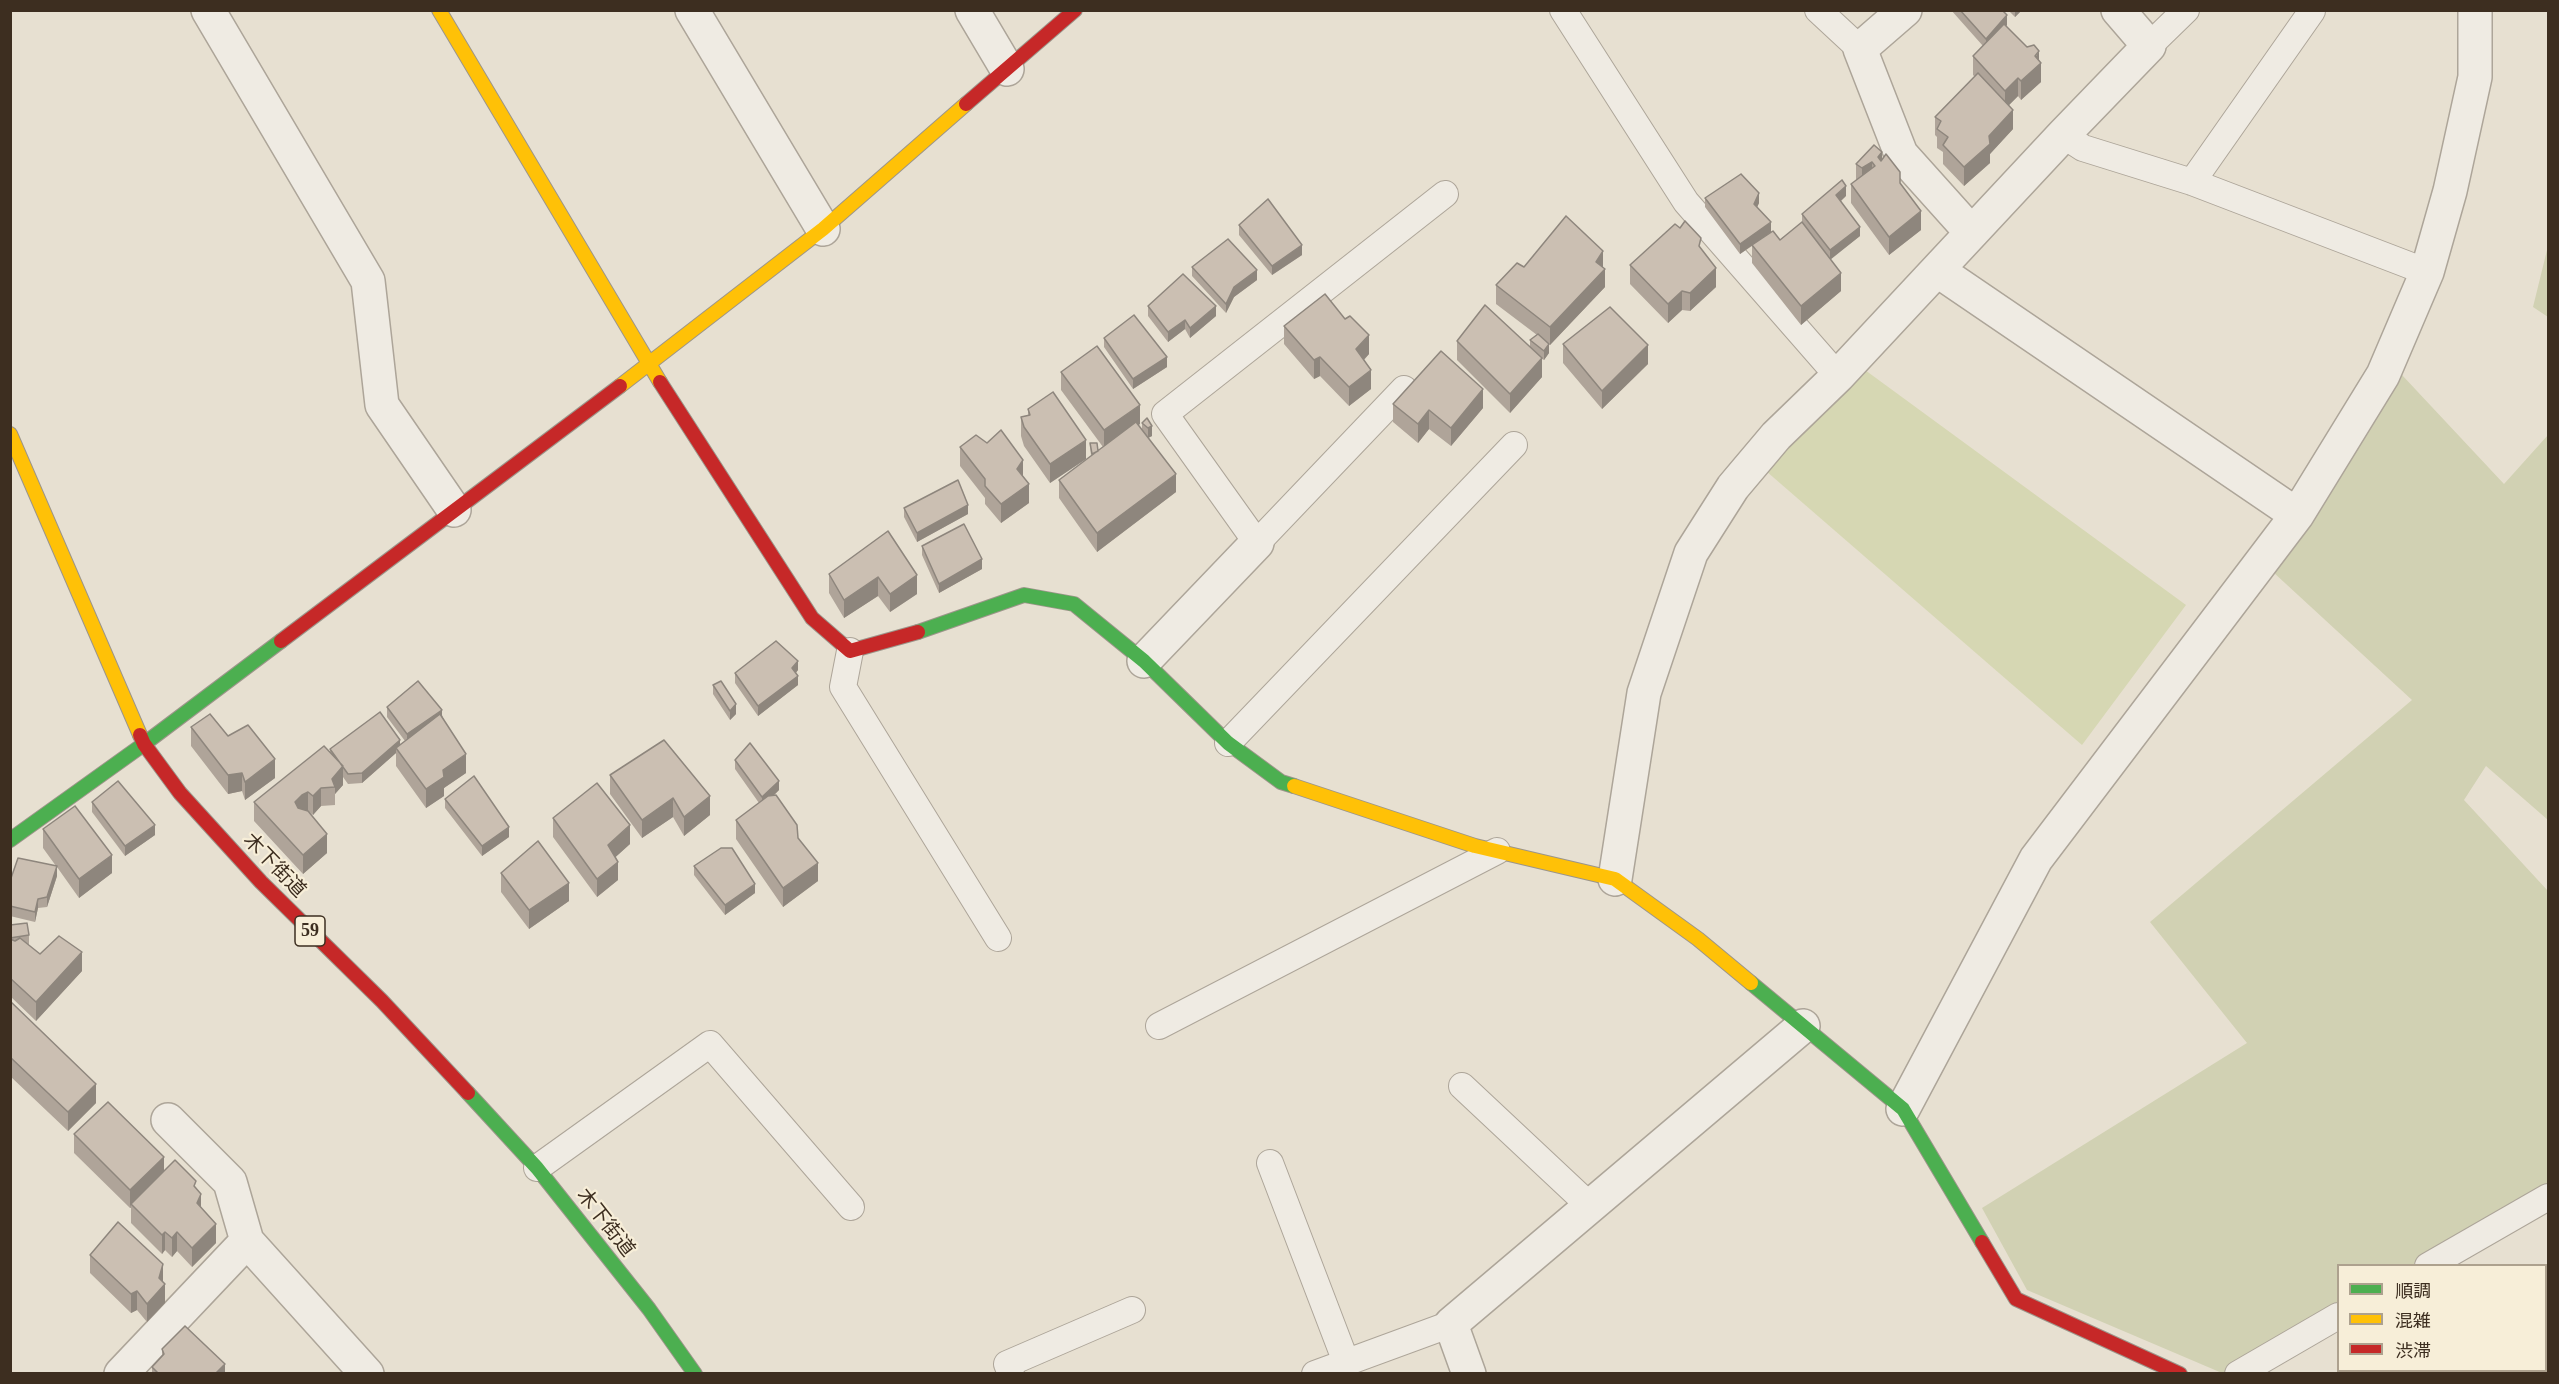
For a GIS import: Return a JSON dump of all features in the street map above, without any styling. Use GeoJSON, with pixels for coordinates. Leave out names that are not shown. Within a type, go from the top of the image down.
{"type":"FeatureCollection","features":[{"type":"Feature","properties":{"kind":"street"},"geometry":{"type":"LineString","coordinates":[[208,10],[368,281],[382,405],[454,510]]}},
{"type":"Feature","properties":{"kind":"street"},"geometry":{"type":"LineString","coordinates":[[440,10],[649,365],[812,618],[850,651],[899,639],[1024,595],[1074,604],[1144,661],[1228,743],[1281,782],[1497,851],[1615,879],[1698,939],[1903,1109],[2016,1299],[2180,1374]]}},
{"type":"Feature","properties":{"kind":"street"},"geometry":{"type":"LineString","coordinates":[[692,10],[823,229]]}},
{"type":"Feature","properties":{"kind":"street"},"geometry":{"type":"LineString","coordinates":[[972,10],[1007,69]]}},
{"type":"Feature","properties":{"kind":"street"},"geometry":{"type":"LineString","coordinates":[[10,840],[144,744],[649,365],[823,229],[1075,10]]}},
{"type":"Feature","properties":{"kind":"street"},"geometry":{"type":"LineString","coordinates":[[1905,10],[1860,49],[1901,154],[1971,232]]}},
{"type":"Feature","properties":{"kind":"street"},"geometry":{"type":"LineString","coordinates":[[1615,879],[1644,693],[1691,553],[1733,487],[1776,436],[1838,376],[1971,232],[2149,46],[2118,10]]}},
{"type":"Feature","properties":{"kind":"street"},"geometry":{"type":"LineString","coordinates":[[1903,1109],[2036,859],[2297,515],[2383,375],[2427,272],[2450,191],[2475,77],[2475,10]]}},
{"type":"Feature","properties":{"kind":"street"},"geometry":{"type":"LineString","coordinates":[[1937,270],[2297,515]]}},
{"type":"Feature","properties":{"kind":"street","name":"木下街道"},"geometry":{"type":"LineString","coordinates":[[10,434],[144,744],[180,793],[261,882],[382,1001],[537,1168],[649,1309],[694,1374]]}},
{"type":"Feature","properties":{"kind":"street"},"geometry":{"type":"LineString","coordinates":[[1144,661],[1257,543]]}},
{"type":"Feature","properties":{"kind":"street"},"geometry":{"type":"LineString","coordinates":[[1469,1374],[1451,1324],[1803,1026]]}},
{"type":"Feature","properties":{"kind":"street"},"geometry":{"type":"LineString","coordinates":[[168,1120],[230,1182],[248,1241],[367,1374]]}},
{"type":"Feature","properties":{"kind":"street"},"geometry":{"type":"LineString","coordinates":[[121,1374],[248,1241]]}},
{"type":"Feature","properties":{"kind":"lane"},"geometry":{"type":"LineString","coordinates":[[1563,10],[1686,202],[1838,376]]}},
{"type":"Feature","properties":{"kind":"lane"},"geometry":{"type":"LineString","coordinates":[[1818,10],[1860,49]]}},
{"type":"Feature","properties":{"kind":"lane"},"geometry":{"type":"LineString","coordinates":[[2149,46],[2186,10]]}},
{"type":"Feature","properties":{"kind":"lane"},"geometry":{"type":"LineString","coordinates":[[2192,182],[2312,11]]}},
{"type":"Feature","properties":{"kind":"lane"},"geometry":{"type":"LineString","coordinates":[[2063,135],[2083,148],[2192,182],[2427,272]]}},
{"type":"Feature","properties":{"kind":"lane"},"geometry":{"type":"LineString","coordinates":[[1404,389],[1257,543],[1166,414],[1445,194]]}},
{"type":"Feature","properties":{"kind":"lane"},"geometry":{"type":"LineString","coordinates":[[1228,743],[1514,445]]}},
{"type":"Feature","properties":{"kind":"lane"},"geometry":{"type":"LineString","coordinates":[[850,651],[843,687],[998,938]]}},
{"type":"Feature","properties":{"kind":"lane"},"geometry":{"type":"LineString","coordinates":[[1159,1026],[1497,851]]}},
{"type":"Feature","properties":{"kind":"lane"},"geometry":{"type":"LineString","coordinates":[[537,1168],[710,1044],[851,1207]]}},
{"type":"Feature","properties":{"kind":"lane"},"geometry":{"type":"LineString","coordinates":[[1462,1086],[1590,1206]]}},
{"type":"Feature","properties":{"kind":"lane"},"geometry":{"type":"LineString","coordinates":[[1270,1163],[1328,1370],[1451,1324]]}},
{"type":"Feature","properties":{"kind":"lane"},"geometry":{"type":"LineString","coordinates":[[2431,1264],[2548,1197]]}},
{"type":"Feature","properties":{"kind":"lane"},"geometry":{"type":"LineString","coordinates":[[1011,1374],[1007,1364],[1132,1310]]}},
{"type":"Feature","properties":{"kind":"lane"},"geometry":{"type":"LineString","coordinates":[[2238,1374],[2337,1317]]}},
{"type":"Feature","properties":{"kind":"green space"},"geometry":{"type":"Polygon","coordinates":[[[2548,246],[2548,317],[2533,307],[2548,246]]]}},
{"type":"Feature","properties":{"kind":"green space"},"geometry":{"type":"Polygon","coordinates":[[[1865,370],[2186,605],[2082,745],[1766,471],[1784,449],[1865,370]]]}},
{"type":"Feature","properties":{"kind":"green space"},"geometry":{"type":"Polygon","coordinates":[[[2402,375],[2504,484],[2548,435],[2548,820],[2486,766],[2464,800],[2548,891],[2548,1188],[2414,1264],[2337,1264],[2337,1309],[2222,1373],[2027,1290],[1982,1208],[2247,1043],[2150,922],[2412,700],[2273,572],[2402,375]]]}},
{"type":"Feature","properties":{"kind":"building"},"geometry":{"type":"Polygon","coordinates":[[[1960,10],[2002,10],[2007,15],[1986,39],[1960,10]]]}},
{"type":"Feature","properties":{"kind":"building"},"geometry":{"type":"Polygon","coordinates":[[[2004,24],[2027,47],[2034,45],[2039,51],[2035,56],[2041,63],[2021,81],[2018,78],[2005,91],[1973,56],[2004,24]]]}},
{"type":"Feature","properties":{"kind":"building"},"geometry":{"type":"Polygon","coordinates":[[[1978,73],[2013,110],[1989,136],[1990,144],[1964,167],[1943,145],[1948,137],[1937,129],[1941,121],[1935,117],[1978,73]]]}},
{"type":"Feature","properties":{"kind":"building"},"geometry":{"type":"Polygon","coordinates":[[[1874,145],[1882,152],[1878,157],[1881,161],[1886,154],[1900,172],[1900,183],[1921,211],[1889,237],[1851,184],[1875,166],[1872,162],[1862,168],[1856,164],[1874,145]]]}},
{"type":"Feature","properties":{"kind":"building"},"geometry":{"type":"Polygon","coordinates":[[[1741,174],[1759,193],[1754,204],[1771,222],[1740,244],[1705,198],[1741,174]]]}},
{"type":"Feature","properties":{"kind":"building"},"geometry":{"type":"Polygon","coordinates":[[[1842,180],[1846,186],[1836,195],[1860,227],[1830,250],[1802,214],[1842,180]]]}},
{"type":"Feature","properties":{"kind":"building"},"geometry":{"type":"Polygon","coordinates":[[[1268,199],[1302,245],[1272,266],[1239,225],[1268,199]]]}},
{"type":"Feature","properties":{"kind":"building"},"geometry":{"type":"Polygon","coordinates":[[[1566,216],[1603,251],[1596,262],[1605,269],[1550,327],[1496,285],[1517,263],[1524,267],[1566,216]]]}},
{"type":"Feature","properties":{"kind":"building"},"geometry":{"type":"Polygon","coordinates":[[[1685,221],[1701,238],[1699,246],[1716,268],[1690,293],[1682,291],[1668,304],[1630,265],[1675,224],[1680,228],[1685,221]]]}},
{"type":"Feature","properties":{"kind":"building"},"geometry":{"type":"Polygon","coordinates":[[[1802,222],[1841,273],[1801,306],[1752,245],[1773,231],[1780,240],[1802,222]]]}},
{"type":"Feature","properties":{"kind":"building"},"geometry":{"type":"Polygon","coordinates":[[[1228,239],[1257,270],[1234,287],[1226,304],[1192,267],[1228,239]]]}},
{"type":"Feature","properties":{"kind":"building"},"geometry":{"type":"Polygon","coordinates":[[[1183,274],[1216,306],[1190,328],[1185,320],[1168,332],[1148,306],[1183,274]]]}},
{"type":"Feature","properties":{"kind":"building"},"geometry":{"type":"Polygon","coordinates":[[[1325,294],[1345,319],[1350,316],[1369,335],[1356,349],[1371,370],[1349,387],[1320,357],[1314,360],[1284,326],[1325,294]]]}},
{"type":"Feature","properties":{"kind":"building"},"geometry":{"type":"Polygon","coordinates":[[[1485,305],[1542,358],[1510,394],[1457,341],[1485,305]]]}},
{"type":"Feature","properties":{"kind":"building"},"geometry":{"type":"Polygon","coordinates":[[[1610,307],[1648,345],[1602,391],[1563,344],[1610,307]]]}},
{"type":"Feature","properties":{"kind":"building"},"geometry":{"type":"Polygon","coordinates":[[[1134,315],[1167,357],[1133,379],[1104,338],[1134,315]]]}},
{"type":"Feature","properties":{"kind":"building"},"geometry":{"type":"Polygon","coordinates":[[[1538,334],[1549,344],[1544,351],[1530,340],[1538,334]]]}},
{"type":"Feature","properties":{"kind":"building"},"geometry":{"type":"Polygon","coordinates":[[[1097,346],[1140,405],[1104,430],[1061,372],[1097,346]]]}},
{"type":"Feature","properties":{"kind":"building"},"geometry":{"type":"Polygon","coordinates":[[[1441,351],[1483,389],[1451,428],[1429,410],[1418,424],[1393,404],[1441,351]]]}},
{"type":"Feature","properties":{"kind":"building"},"geometry":{"type":"Polygon","coordinates":[[[1053,392],[1086,440],[1050,464],[1024,427],[1021,417],[1030,415],[1028,409],[1053,392]]]}},
{"type":"Feature","properties":{"kind":"building"},"geometry":{"type":"Polygon","coordinates":[[[1147,418],[1152,426],[1148,428],[1142,423],[1147,418]]]}},
{"type":"Feature","properties":{"kind":"building"},"geometry":{"type":"Polygon","coordinates":[[[1136,422],[1176,474],[1097,533],[1059,480],[1136,422]]]}},
{"type":"Feature","properties":{"kind":"building"},"geometry":{"type":"Polygon","coordinates":[[[1001,430],[1023,460],[1017,469],[1029,484],[1001,504],[985,486],[985,479],[960,447],[976,435],[987,443],[1001,430]]]}},
{"type":"Feature","properties":{"kind":"building"},"geometry":{"type":"Polygon","coordinates":[[[1090,443],[1097,443],[1098,451],[1092,454],[1090,443]]]}},
{"type":"Feature","properties":{"kind":"building"},"geometry":{"type":"Polygon","coordinates":[[[958,480],[968,505],[917,533],[904,508],[958,480]]]}},
{"type":"Feature","properties":{"kind":"building"},"geometry":{"type":"Polygon","coordinates":[[[964,524],[982,559],[939,584],[922,546],[964,524]]]}},
{"type":"Feature","properties":{"kind":"building"},"geometry":{"type":"Polygon","coordinates":[[[888,531],[917,575],[890,594],[878,577],[844,600],[829,574],[888,531]]]}},
{"type":"Feature","properties":{"kind":"building"},"geometry":{"type":"Polygon","coordinates":[[[776,641],[798,661],[792,668],[798,676],[758,706],[735,673],[776,641]]]}},
{"type":"Feature","properties":{"kind":"building"},"geometry":{"type":"Polygon","coordinates":[[[418,681],[442,710],[407,734],[387,707],[418,681]]]}},
{"type":"Feature","properties":{"kind":"building"},"geometry":{"type":"Polygon","coordinates":[[[721,681],[736,704],[730,711],[713,685],[721,681]]]}},
{"type":"Feature","properties":{"kind":"building"},"geometry":{"type":"Polygon","coordinates":[[[380,712],[400,740],[362,773],[348,774],[330,749],[380,712]]]}},
{"type":"Feature","properties":{"kind":"building"},"geometry":{"type":"Polygon","coordinates":[[[210,714],[228,736],[248,725],[275,759],[245,782],[242,773],[228,775],[191,727],[210,714]]]}},
{"type":"Feature","properties":{"kind":"building"},"geometry":{"type":"Polygon","coordinates":[[[440,714],[466,754],[443,770],[444,777],[426,789],[396,748],[440,714]]]}},
{"type":"Feature","properties":{"kind":"building"},"geometry":{"type":"Polygon","coordinates":[[[664,740],[710,796],[684,817],[673,798],[642,820],[610,775],[664,740]]]}},
{"type":"Feature","properties":{"kind":"building"},"geometry":{"type":"Polygon","coordinates":[[[750,743],[779,781],[762,797],[735,760],[750,743]]]}},
{"type":"Feature","properties":{"kind":"building"},"geometry":{"type":"Polygon","coordinates":[[[324,746],[343,766],[332,779],[335,787],[321,788],[313,796],[308,792],[295,802],[298,808],[308,811],[327,834],[303,855],[254,802],[324,746]]]}},
{"type":"Feature","properties":{"kind":"building"},"geometry":{"type":"Polygon","coordinates":[[[474,776],[509,827],[482,846],[445,799],[474,776]]]}},
{"type":"Feature","properties":{"kind":"building"},"geometry":{"type":"Polygon","coordinates":[[[118,781],[155,825],[125,846],[92,802],[118,781]]]}},
{"type":"Feature","properties":{"kind":"building"},"geometry":{"type":"Polygon","coordinates":[[[597,783],[630,825],[608,845],[618,862],[597,879],[553,818],[597,783]]]}},
{"type":"Feature","properties":{"kind":"building"},"geometry":{"type":"Polygon","coordinates":[[[776,795],[797,825],[798,838],[818,863],[783,888],[736,820],[768,796],[776,795]]]}},
{"type":"Feature","properties":{"kind":"building"},"geometry":{"type":"Polygon","coordinates":[[[75,806],[112,855],[79,879],[43,829],[75,806]]]}},
{"type":"Feature","properties":{"kind":"building"},"geometry":{"type":"Polygon","coordinates":[[[538,841],[569,883],[529,910],[501,873],[538,841]]]}},
{"type":"Feature","properties":{"kind":"building"},"geometry":{"type":"Polygon","coordinates":[[[721,848],[732,848],[755,884],[725,905],[694,866],[721,848]]]}},
{"type":"Feature","properties":{"kind":"building"},"geometry":{"type":"Polygon","coordinates":[[[18,858],[57,866],[47,897],[38,899],[35,912],[10,906],[10,881],[18,858]]]}},
{"type":"Feature","properties":{"kind":"building"},"geometry":{"type":"Polygon","coordinates":[[[27,923],[29,935],[10,938],[10,925],[27,923]]]}},
{"type":"Feature","properties":{"kind":"building"},"geometry":{"type":"Polygon","coordinates":[[[59,936],[82,952],[36,1002],[10,978],[10,939],[15,941],[20,938],[40,954],[59,936]]]}},
{"type":"Feature","properties":{"kind":"building"},"geometry":{"type":"Polygon","coordinates":[[[10,1001],[96,1084],[68,1112],[10,1057],[10,1001]]]}},
{"type":"Feature","properties":{"kind":"building"},"geometry":{"type":"Polygon","coordinates":[[[108,1102],[164,1157],[130,1190],[74,1134],[108,1102]]]}},
{"type":"Feature","properties":{"kind":"building"},"geometry":{"type":"Polygon","coordinates":[[[175,1160],[196,1181],[194,1186],[201,1194],[197,1203],[216,1224],[192,1248],[177,1232],[172,1238],[165,1232],[162,1235],[131,1204],[175,1160]]]}},
{"type":"Feature","properties":{"kind":"building"},"geometry":{"type":"Polygon","coordinates":[[[118,1222],[163,1264],[159,1278],[165,1284],[147,1304],[137,1291],[131,1294],[90,1255],[118,1222]]]}},
{"type":"Feature","properties":{"kind":"building"},"geometry":{"type":"Polygon","coordinates":[[[185,1326],[225,1364],[215,1374],[159,1374],[152,1367],[164,1354],[162,1349],[185,1326]]]}},
{"type":"Feature","properties":{"kind":"traffic: fast"},"geometry":{"type":"LineString","coordinates":[[918,632],[1024,595],[1074,604],[1144,661],[1228,743],[1281,782],[1294,786]]}},
{"type":"Feature","properties":{"kind":"traffic: fast"},"geometry":{"type":"LineString","coordinates":[[10,840],[144,744],[281,641]]}},
{"type":"Feature","properties":{"kind":"traffic: fast"},"geometry":{"type":"LineString","coordinates":[[1751,983],[1903,1109],[1982,1242]]}},
{"type":"Feature","properties":{"kind":"traffic: fast"},"geometry":{"type":"LineString","coordinates":[[468,1093],[537,1168],[649,1309],[695,1374]]}},
{"type":"Feature","properties":{"kind":"traffic: slow"},"geometry":{"type":"LineString","coordinates":[[439,10],[660,382]]}},
{"type":"Feature","properties":{"kind":"traffic: slow"},"geometry":{"type":"LineString","coordinates":[[620,386],[823,229],[966,104]]}},
{"type":"Feature","properties":{"kind":"traffic: slow"},"geometry":{"type":"LineString","coordinates":[[10,434],[140,735]]}},
{"type":"Feature","properties":{"kind":"traffic: slow"},"geometry":{"type":"LineString","coordinates":[[1294,786],[1475,846],[1615,879],[1698,939],[1751,983]]}},
{"type":"Feature","properties":{"kind":"traffic: jam"},"geometry":{"type":"LineString","coordinates":[[966,104],[1075,10]]}},
{"type":"Feature","properties":{"kind":"traffic: jam"},"geometry":{"type":"LineString","coordinates":[[660,382],[812,618],[850,651],[918,632]]}},
{"type":"Feature","properties":{"kind":"traffic: jam"},"geometry":{"type":"LineString","coordinates":[[281,641],[620,386]]}},
{"type":"Feature","properties":{"kind":"traffic: jam"},"geometry":{"type":"LineString","coordinates":[[140,735],[144,744],[180,793],[261,882],[382,1001],[468,1093]]}},
{"type":"Feature","properties":{"kind":"traffic: jam"},"geometry":{"type":"LineString","coordinates":[[1982,1242],[2016,1299],[2180,1374]]}}]}
